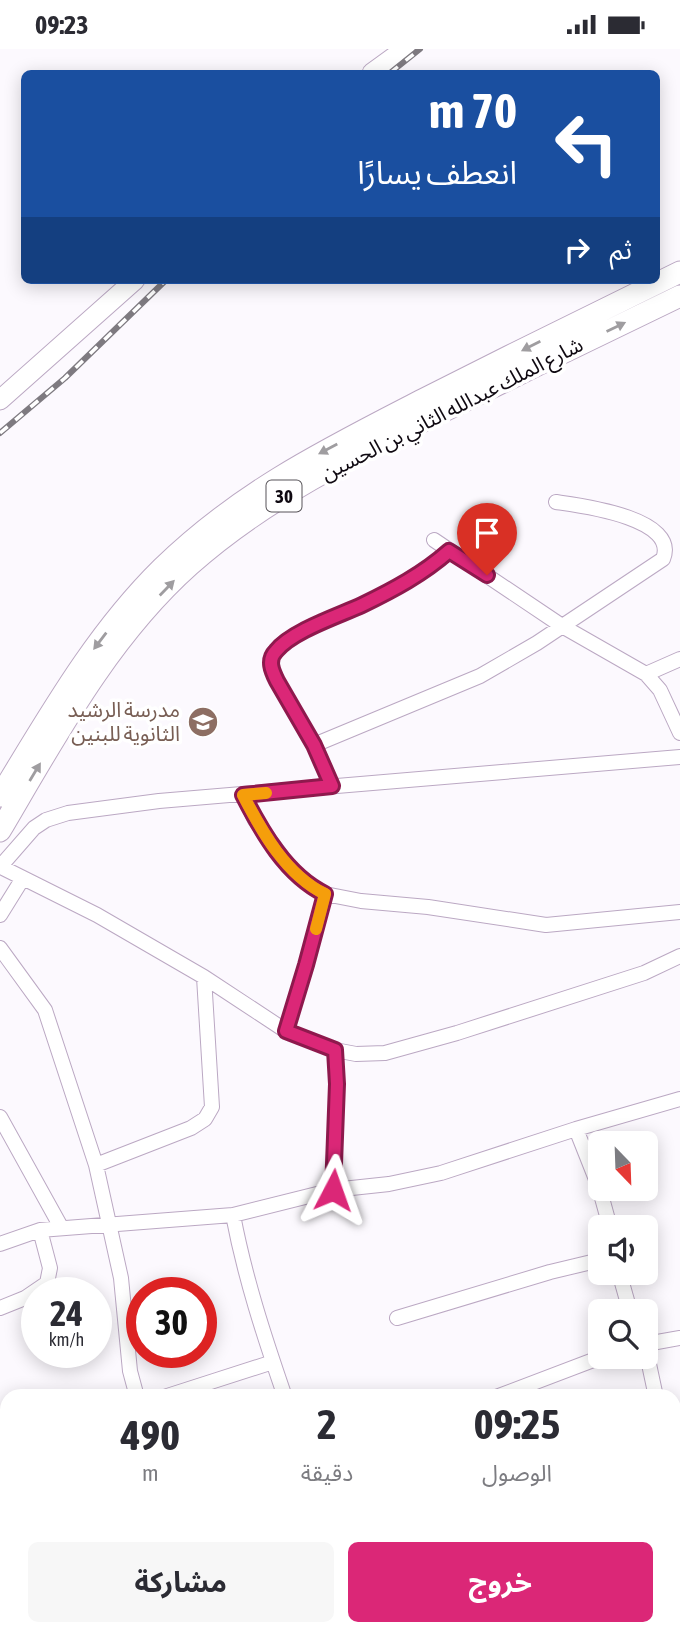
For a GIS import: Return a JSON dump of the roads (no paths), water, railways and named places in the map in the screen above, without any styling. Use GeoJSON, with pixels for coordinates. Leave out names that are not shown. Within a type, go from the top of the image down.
{"type":"FeatureCollection","features":[{"type":"Feature","properties":{"kind":"main road","name":"شارع الملك عبدالله الثاني بن الحسين"},"geometry":{"type":"LineString","coordinates":[[660,283],[680,272]]}},
{"type":"Feature","properties":{"kind":"main road","name":"شارع الملك عبدالله الثاني بن الحسين"},"geometry":{"type":"LineString","coordinates":[[0,831],[102,665],[134,624],[189,566],[246,521],[392,426],[658,284]]}},
{"type":"Feature","properties":{"kind":"main road","name":"شارع الملك عبدالله الثاني بن الحسين"},"geometry":{"type":"LineString","coordinates":[[0,796],[102,637],[160,570],[201,532],[241,501],[281,474],[680,296]]}},
{"type":"Feature","properties":{"kind":"street"},"geometry":{"type":"LineString","coordinates":[[376,70],[405,49]]}},
{"type":"Feature","properties":{"kind":"street"},"geometry":{"type":"LineString","coordinates":[[0,400],[130,284]]}},
{"type":"Feature","properties":{"kind":"street"},"geometry":{"type":"LineString","coordinates":[[314,745],[480,676],[562,626],[671,551],[673,543],[663,527],[651,521],[619,512],[556,502]]}},
{"type":"Feature","properties":{"kind":"street"},"geometry":{"type":"LineString","coordinates":[[433,540],[562,626],[646,674],[660,690],[680,733]]}},
{"type":"Feature","properties":{"kind":"street"},"geometry":{"type":"LineString","coordinates":[[332,786],[314,745],[272,670],[271,658],[276,649],[309,628],[420,575],[449,551]]}},
{"type":"Feature","properties":{"kind":"street"},"geometry":{"type":"LineString","coordinates":[[646,674],[680,659]]}},
{"type":"Feature","properties":{"kind":"street"},"geometry":{"type":"LineString","coordinates":[[680,757],[159,801],[54,817],[34,828],[0,867],[97,915],[204,977],[286,1031],[335,1050],[356,1054],[385,1053],[457,1033],[644,973],[680,956]]}},
{"type":"Feature","properties":{"kind":"street"},"geometry":{"type":"LineString","coordinates":[[243,795],[255,820],[291,869],[313,888],[325,894],[546,925],[680,912]]}},
{"type":"Feature","properties":{"kind":"street"},"geometry":{"type":"LineString","coordinates":[[0,915],[23,878]]}},
{"type":"Feature","properties":{"kind":"street"},"geometry":{"type":"LineString","coordinates":[[286,1031],[325,894]]}},
{"type":"Feature","properties":{"kind":"street"},"geometry":{"type":"LineString","coordinates":[[0,948],[45,1010],[96,1165],[121,1278],[135,1389]]}},
{"type":"Feature","properties":{"kind":"street"},"geometry":{"type":"LineString","coordinates":[[96,1165],[191,1128],[205,1119],[212,1107],[204,977]]}},
{"type":"Feature","properties":{"kind":"street"},"geometry":{"type":"LineString","coordinates":[[333,1190],[337,1084],[335,1050]]}},
{"type":"Feature","properties":{"kind":"street"},"geometry":{"type":"LineString","coordinates":[[0,1244],[40,1230],[61,1227],[108,1226],[233,1215],[333,1190],[389,1184],[441,1173],[576,1129],[680,1099]]}},
{"type":"Feature","properties":{"kind":"street"},"geometry":{"type":"LineString","coordinates":[[0,1117],[61,1227]]}},
{"type":"Feature","properties":{"kind":"street"},"geometry":{"type":"LineString","coordinates":[[576,1129],[599,1187],[607,1215]]}},
{"type":"Feature","properties":{"kind":"street"},"geometry":{"type":"LineString","coordinates":[[233,1215],[243,1268],[282,1389]]}},
{"type":"Feature","properties":{"kind":"street"},"geometry":{"type":"LineString","coordinates":[[0,1308],[25,1298],[47,1283],[50,1268],[40,1230]]}},
{"type":"Feature","properties":{"kind":"street"},"geometry":{"type":"LineString","coordinates":[[397,1318],[588,1263]]}},
{"type":"Feature","properties":{"kind":"street"},"geometry":{"type":"LineString","coordinates":[[658,1342],[680,1338]]}},
{"type":"Feature","properties":{"kind":"street"},"geometry":{"type":"LineString","coordinates":[[188,1389],[273,1361]]}},
{"type":"Feature","properties":{"kind":"street"},"geometry":{"type":"LineString","coordinates":[[517,1389],[588,1362]]}},
{"type":"Feature","properties":{"kind":"street"},"geometry":{"type":"LineString","coordinates":[[650,1369],[654,1389]]}},
{"type":"Feature","properties":{"kind":"railway"},"geometry":{"type":"LineString","coordinates":[[394,70],[420,49]]}},
{"type":"Feature","properties":{"kind":"railway"},"geometry":{"type":"LineString","coordinates":[[0,433],[65,378],[162,284]]}},
{"type":"Feature","properties":{"kind":"place","name":"مدرسة الرشيد الثانوية للبنين"},"geometry":{"type":"Point","coordinates":[203,722]}}]}
